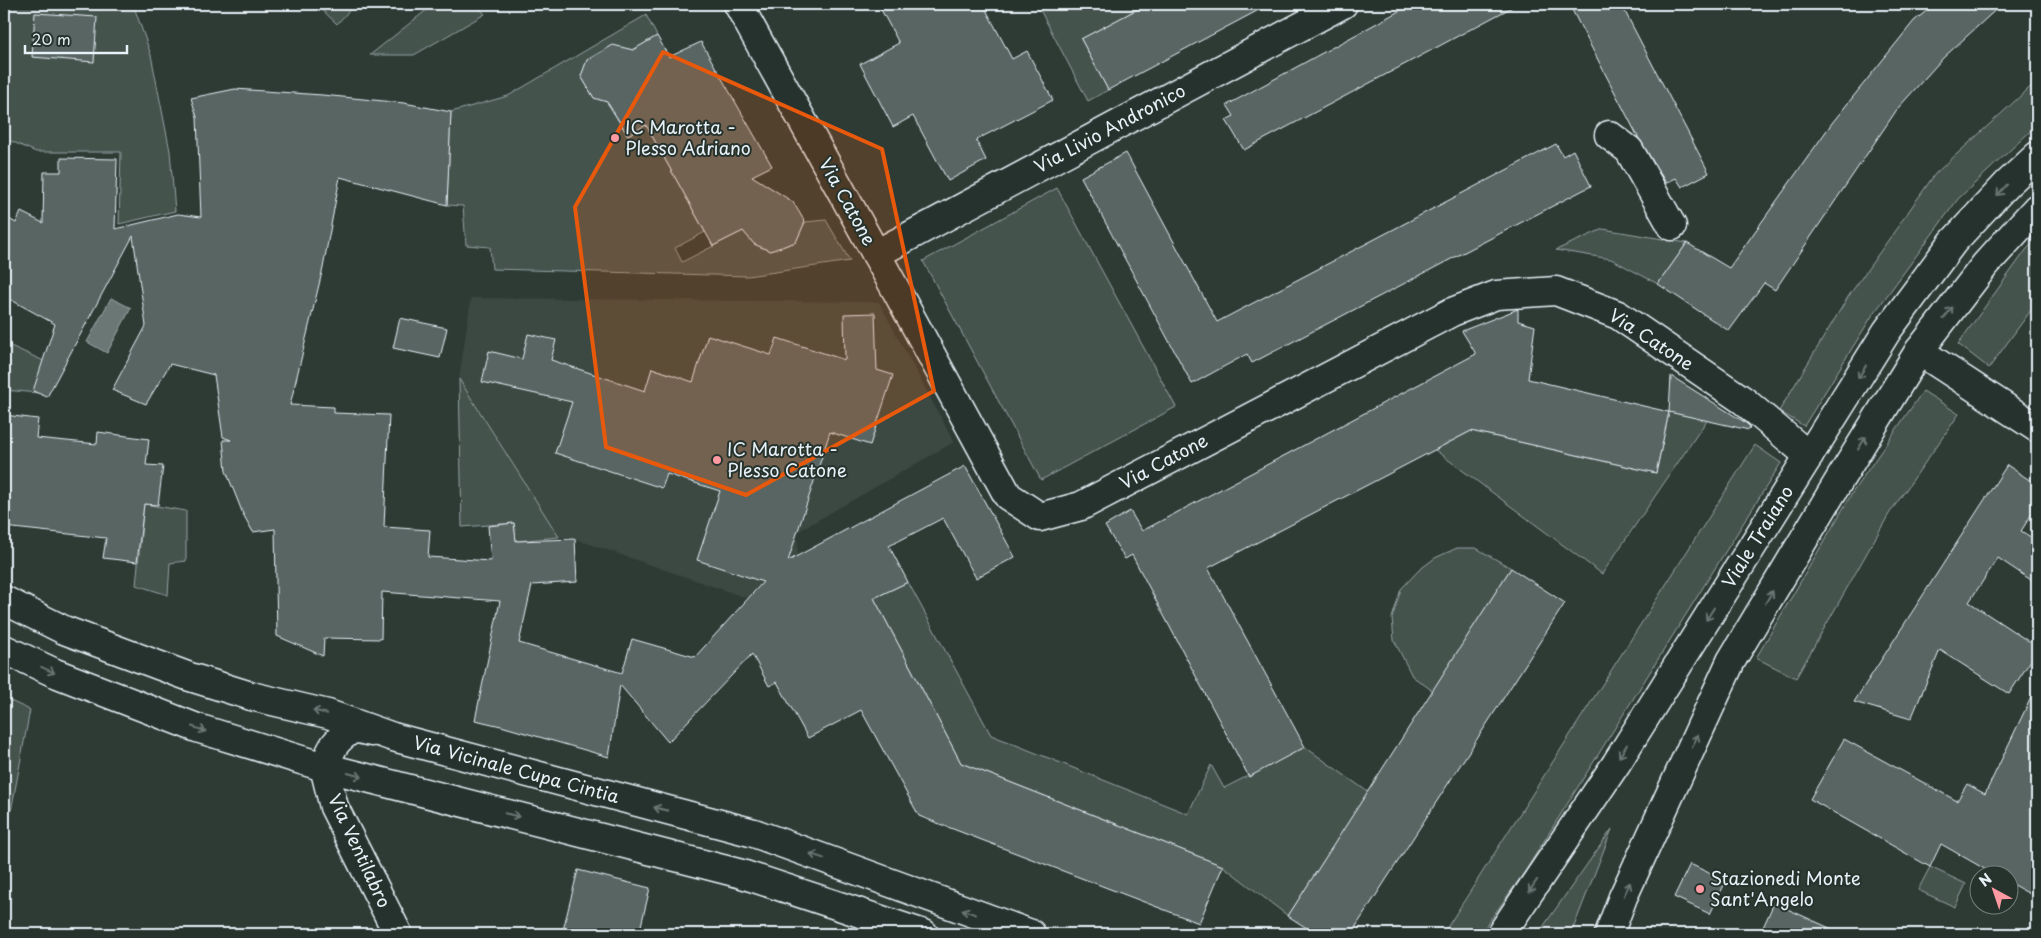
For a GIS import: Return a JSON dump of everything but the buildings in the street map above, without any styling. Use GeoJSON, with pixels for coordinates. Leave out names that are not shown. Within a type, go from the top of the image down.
{"type":"FeatureCollection","features":[{"type":"Feature","properties":{"kind":"main road","name":"Via Catone"},"geometry":{"type":"LineString","coordinates":[[738,4],[1008,496],[1040,517],[1081,506],[1452,312],[1496,295],[1556,291],[1618,315],[1744,402],[1840,479]]}},
{"type":"Feature","properties":{"kind":"main road","name":"Via Livio Andronico"},"geometry":{"type":"LineString","coordinates":[[876,254],[1343,4]]}},
{"type":"Feature","properties":{"kind":"main road"},"geometry":{"type":"LineString","coordinates":[[1609,135],[1629,150],[1672,226]]}},
{"type":"Feature","properties":{"kind":"main road","name":"Viale Traiano"},"geometry":{"type":"LineString","coordinates":[[1500,934],[1616,764],[1888,331],[1953,242],[2007,184],[2037,156]]}},
{"type":"Feature","properties":{"kind":"main road"},"geometry":{"type":"LineString","coordinates":[[1609,934],[1623,897],[1731,661],[1918,351],[1985,265],[2037,208]]}},
{"type":"Feature","properties":{"kind":"main road"},"geometry":{"type":"LineString","coordinates":[[1888,331],[2037,428]]}},
{"type":"Feature","properties":{"kind":"main road","name":"Via Vicinale Cupa Cintia"},"geometry":{"type":"LineString","coordinates":[[4,600],[64,630],[190,677],[250,696],[328,714],[393,737],[754,833],[1031,934]]}},
{"type":"Feature","properties":{"kind":"main road"},"geometry":{"type":"LineString","coordinates":[[4,649],[54,673],[198,728],[324,767],[742,874],[924,934]]}},
{"type":"Feature","properties":{"kind":"main road"},"geometry":{"type":"LineString","coordinates":[[324,767],[332,747],[341,736],[354,728],[393,737]]}},
{"type":"Feature","properties":{"kind":"main road","name":"Via Ventilabro"},"geometry":{"type":"LineString","coordinates":[[324,767],[334,807],[398,934]]}},
{"type":"Feature","properties":{"kind":"highlighted area"},"geometry":{"type":"Polygon","coordinates":[[[663,52],[882,149],[934,391],[746,495],[606,447],[575,207],[663,52]]]}},
{"type":"Feature","properties":{"kind":"shaded area"},"geometry":{"type":"Polygon","coordinates":[[[11,4],[55,4],[55,7],[90,10],[91,4],[133,4],[151,55],[170,151],[175,211],[119,224],[121,152],[36,152],[4,138],[4,17],[11,4]]]}},
{"type":"Feature","properties":{"kind":"shaded area"},"geometry":{"type":"Polygon","coordinates":[[[316,4],[355,4],[337,24],[316,4]]]}},
{"type":"Feature","properties":{"kind":"shaded area"},"geometry":{"type":"Polygon","coordinates":[[[434,4],[475,4],[485,14],[414,55],[370,55],[434,4]]]}},
{"type":"Feature","properties":{"kind":"shaded area"},"geometry":{"type":"Polygon","coordinates":[[[1042,4],[1147,4],[1081,39],[1108,90],[1088,101],[1038,6],[1042,4]]]}},
{"type":"Feature","properties":{"kind":"shaded area"},"geometry":{"type":"Polygon","coordinates":[[[646,15],[657,36],[633,50],[613,46],[587,60],[581,76],[594,98],[607,102],[627,135],[646,125],[705,232],[675,248],[682,262],[743,231],[754,244],[770,251],[796,242],[805,222],[826,220],[850,261],[748,276],[492,269],[490,247],[466,245],[463,206],[447,205],[451,112],[508,96],[646,15]]]}},
{"type":"Feature","properties":{"kind":"shaded area"},"geometry":{"type":"Polygon","coordinates":[[[2037,81],[2037,125],[1958,199],[1872,316],[1804,426],[1779,411],[1848,297],[1935,174],[2037,81]]]}},
{"type":"Feature","properties":{"kind":"shaded area"},"geometry":{"type":"Polygon","coordinates":[[[1057,188],[1176,407],[1041,480],[923,261],[1057,188]]]}},
{"type":"Feature","properties":{"kind":"shaded area"},"geometry":{"type":"Polygon","coordinates":[[[1603,229],[1687,243],[1658,284],[1611,259],[1556,250],[1603,229]]]}},
{"type":"Feature","properties":{"kind":"shaded area"},"geometry":{"type":"Polygon","coordinates":[[[2037,238],[2037,302],[1989,368],[1958,344],[2026,250],[2037,238]]]}},
{"type":"Feature","properties":{"kind":"shaded area"},"geometry":{"type":"Polygon","coordinates":[[[111,298],[131,308],[107,353],[87,342],[111,298]]]}},
{"type":"Feature","properties":{"kind":"shaded area","name":"IC Marotta - Plesso Catone"},"geometry":{"type":"Polygon","coordinates":[[[471,298],[879,302],[954,442],[797,532],[798,560],[782,610],[575,539],[559,537],[459,379],[471,298]]]}},
{"type":"Feature","properties":{"kind":"shaded area"},"geometry":{"type":"Polygon","coordinates":[[[4,343],[46,362],[38,393],[4,390],[4,343]]]}},
{"type":"Feature","properties":{"kind":"shaded area"},"geometry":{"type":"Polygon","coordinates":[[[459,379],[559,537],[516,541],[514,523],[462,527],[459,379]]]}},
{"type":"Feature","properties":{"kind":"shaded area"},"geometry":{"type":"Polygon","coordinates":[[[1923,391],[1959,414],[1889,514],[1796,678],[1756,658],[1854,490],[1923,391]]]}},
{"type":"Feature","properties":{"kind":"shaded area"},"geometry":{"type":"Polygon","coordinates":[[[1669,412],[1707,420],[1602,574],[1435,450],[1471,431],[1656,473],[1669,412]]]}},
{"type":"Feature","properties":{"kind":"shaded area"},"geometry":{"type":"Polygon","coordinates":[[[1755,445],[1781,463],[1524,873],[1480,934],[1443,934],[1755,445]]]}},
{"type":"Feature","properties":{"kind":"shaded area"},"geometry":{"type":"Polygon","coordinates":[[[144,504],[186,511],[186,561],[170,563],[168,595],[136,585],[144,504]]]}},
{"type":"Feature","properties":{"kind":"shaded area"},"geometry":{"type":"Polygon","coordinates":[[[1457,548],[1476,548],[1511,568],[1433,691],[1412,676],[1394,640],[1392,618],[1401,589],[1419,570],[1435,558],[1457,548]]]}},
{"type":"Feature","properties":{"kind":"shaded area"},"geometry":{"type":"Polygon","coordinates":[[[908,582],[991,735],[1188,814],[1211,765],[1224,788],[1305,747],[1368,792],[1288,916],[1223,866],[961,763],[874,598],[908,582]]]}},
{"type":"Feature","properties":{"kind":"shaded area"},"geometry":{"type":"Polygon","coordinates":[[[4,698],[30,710],[4,849],[4,698]]]}},
{"type":"Feature","properties":{"kind":"shaded area"},"geometry":{"type":"Polygon","coordinates":[[[1612,829],[1571,934],[1538,934],[1612,829]]]}},
{"type":"Feature","properties":{"kind":"shaded area"},"geometry":{"type":"Polygon","coordinates":[[[1930,867],[1966,884],[1955,907],[1918,890],[1930,867]]]}},
{"type":"Feature","properties":{"kind":"place","name":"IC Marotta - Plesso Adriano"},"geometry":{"type":"Point","coordinates":[615,138]}},
{"type":"Feature","properties":{"kind":"place","name":"IC Marotta - Plesso Catone"},"geometry":{"type":"Point","coordinates":[717,460]}},
{"type":"Feature","properties":{"kind":"place","name":"Stazionedi Monte Sant'Angelo"},"geometry":{"type":"Point","coordinates":[1700,889]}}]}
